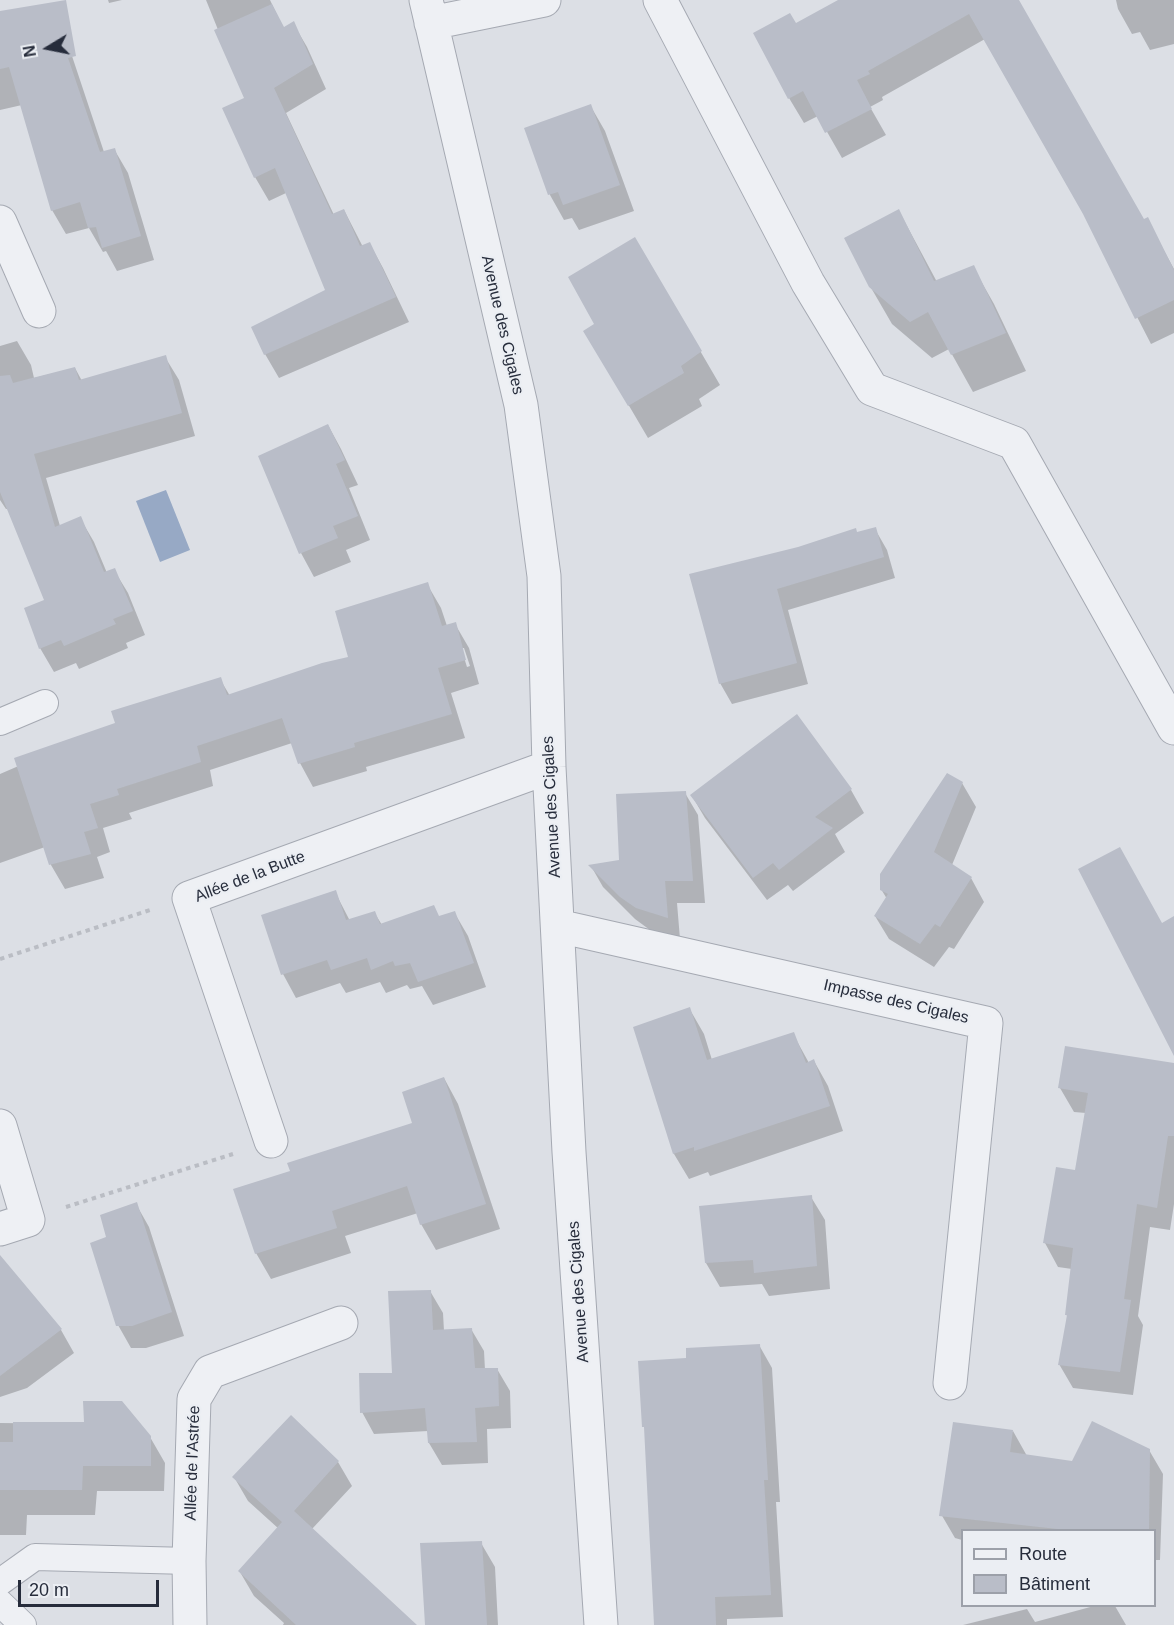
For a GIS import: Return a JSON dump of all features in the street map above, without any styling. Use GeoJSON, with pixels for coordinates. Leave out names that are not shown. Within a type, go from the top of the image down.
{"type":"FeatureCollection","features":[{"type":"Feature","properties":{"kind":"street"},"geometry":{"type":"LineString","coordinates":[[428,11],[544,0]]}},
{"type":"Feature","properties":{"kind":"street"},"geometry":{"type":"LineString","coordinates":[[660,0],[808,284],[872,389],[1014,443],[1174,728]]}},
{"type":"Feature","properties":{"kind":"street","name":"Avenue des Cigales"},"geometry":{"type":"LineString","coordinates":[[428,11],[521,405],[544,576],[549,767],[569,1152],[601,1625]]}},
{"type":"Feature","properties":{"kind":"street"},"geometry":{"type":"LineString","coordinates":[[0,222],[39,310]]}},
{"type":"Feature","properties":{"kind":"street","name":"Allée de la Butte"},"geometry":{"type":"LineString","coordinates":[[271,1142],[189,898],[549,767]]}},
{"type":"Feature","properties":{"kind":"street","name":"Impasse des Cigales"},"geometry":{"type":"LineString","coordinates":[[558,926],[986,1023],[950,1383]]}},
{"type":"Feature","properties":{"kind":"street"},"geometry":{"type":"LineString","coordinates":[[0,1126],[14,1224]]}},
{"type":"Feature","properties":{"kind":"street","name":"Allée de l'Astrée"},"geometry":{"type":"LineString","coordinates":[[190,1625],[189,1561],[194,1399],[210,1372],[341,1323]]}},
{"type":"Feature","properties":{"kind":"lane"},"geometry":{"type":"LineString","coordinates":[[0,722],[45,702]]}},
{"type":"Feature","properties":{"kind":"lane"},"geometry":{"type":"LineString","coordinates":[[0,1582],[34,1557],[189,1561]]}},
{"type":"Feature","properties":{"kind":"lane"},"geometry":{"type":"LineString","coordinates":[[0,1603],[23,1625]]}},
{"type":"Feature","properties":{"kind":"path"},"geometry":{"type":"LineString","coordinates":[[0,959],[189,898]]}},
{"type":"Feature","properties":{"kind":"path"},"geometry":{"type":"LineString","coordinates":[[14,1224],[271,1142]]}},
{"type":"Feature","properties":{"kind":"water"},"geometry":{"type":"Polygon","coordinates":[[[166,490],[190,550],[160,562],[136,501],[166,490]]]}},
{"type":"Feature","properties":{"kind":"building"},"geometry":{"type":"Polygon","coordinates":[[[66,0],[76,56],[68,58],[100,152],[115,148],[141,236],[102,248],[96,227],[88,228],[80,202],[51,211],[9,67],[0,69],[0,11],[66,0]]]}},
{"type":"Feature","properties":{"kind":"building"},"geometry":{"type":"Polygon","coordinates":[[[838,0],[1019,0],[1144,219],[1148,217],[1174,270],[1174,300],[1135,319],[1083,214],[969,14],[868,71],[870,74],[857,80],[872,109],[825,133],[803,91],[788,99],[753,33],[790,13],[796,23],[838,0]]]}},
{"type":"Feature","properties":{"kind":"building"},"geometry":{"type":"Polygon","coordinates":[[[272,4],[284,27],[294,21],[313,64],[274,88],[332,214],[344,209],[360,246],[370,242],[396,297],[264,355],[251,327],[325,290],[275,168],[254,178],[222,108],[244,98],[214,30],[272,4]]]}},
{"type":"Feature","properties":{"kind":"building"},"geometry":{"type":"Polygon","coordinates":[[[591,104],[620,185],[563,205],[558,192],[548,195],[524,128],[591,104]]]}},
{"type":"Feature","properties":{"kind":"building"},"geometry":{"type":"Polygon","coordinates":[[[899,209],[934,281],[974,265],[1006,333],[951,355],[928,312],[910,322],[869,287],[844,238],[899,209]]]}},
{"type":"Feature","properties":{"kind":"building"},"geometry":{"type":"Polygon","coordinates":[[[635,237],[702,351],[681,366],[684,373],[628,406],[583,331],[594,324],[568,277],[635,237]]]}},
{"type":"Feature","properties":{"kind":"building"},"geometry":{"type":"Polygon","coordinates":[[[166,355],[182,413],[34,454],[55,527],[81,516],[104,572],[115,568],[133,611],[113,619],[116,624],[64,646],[61,640],[39,649],[24,608],[44,600],[0,492],[0,376],[10,375],[13,383],[75,367],[79,380],[166,355]]]}},
{"type":"Feature","properties":{"kind":"building"},"geometry":{"type":"Polygon","coordinates":[[[328,424],[345,460],[336,464],[358,516],[333,526],[338,538],[299,554],[258,456],[328,424]]]}},
{"type":"Feature","properties":{"kind":"building"},"geometry":{"type":"Polygon","coordinates":[[[876,527],[884,557],[777,589],[797,663],[719,684],[689,574],[798,547],[856,528],[857,532],[876,527]]]}},
{"type":"Feature","properties":{"kind":"building"},"geometry":{"type":"Polygon","coordinates":[[[428,582],[442,626],[456,622],[466,660],[438,668],[452,714],[354,743],[355,747],[298,764],[282,718],[197,746],[201,762],[117,789],[119,795],[90,804],[98,828],[84,832],[91,854],[49,865],[14,758],[115,723],[111,711],[221,677],[227,695],[322,663],[348,657],[335,611],[428,582]]]}},
{"type":"Feature","properties":{"kind":"building"},"geometry":{"type":"Polygon","coordinates":[[[797,714],[852,789],[815,817],[833,828],[779,870],[773,863],[753,878],[690,795],[797,714]]]}},
{"type":"Feature","properties":{"kind":"building"},"geometry":{"type":"Polygon","coordinates":[[[947,773],[963,782],[934,852],[972,877],[940,927],[935,924],[920,944],[874,916],[888,894],[880,890],[880,874],[947,773]]]}},
{"type":"Feature","properties":{"kind":"building"},"geometry":{"type":"Polygon","coordinates":[[[686,791],[693,881],[665,881],[668,918],[636,908],[620,897],[588,865],[619,860],[616,794],[686,791]]]}},
{"type":"Feature","properties":{"kind":"building"},"geometry":{"type":"Polygon","coordinates":[[[1120,847],[1162,923],[1174,916],[1174,1056],[1078,869],[1120,847]]]}},
{"type":"Feature","properties":{"kind":"building"},"geometry":{"type":"Polygon","coordinates":[[[336,890],[346,920],[375,911],[380,924],[434,905],[439,916],[455,911],[474,963],[418,982],[410,963],[395,966],[393,961],[371,970],[367,958],[331,970],[327,960],[281,975],[261,915],[336,890]]]}},
{"type":"Feature","properties":{"kind":"building"},"geometry":{"type":"Polygon","coordinates":[[[690,1007],[707,1060],[794,1032],[806,1063],[814,1059],[830,1106],[694,1151],[694,1147],[673,1154],[633,1027],[690,1007]]]}},
{"type":"Feature","properties":{"kind":"building"},"geometry":{"type":"Polygon","coordinates":[[[1065,1046],[1174,1063],[1174,1136],[1168,1136],[1157,1208],[1137,1204],[1124,1299],[1131,1300],[1120,1372],[1058,1365],[1067,1315],[1065,1315],[1073,1248],[1043,1243],[1056,1167],[1075,1170],[1088,1093],[1058,1088],[1065,1046]]]}},
{"type":"Feature","properties":{"kind":"building"},"geometry":{"type":"Polygon","coordinates":[[[444,1077],[486,1204],[420,1225],[407,1186],[332,1211],[337,1228],[255,1254],[233,1189],[290,1171],[287,1163],[412,1123],[402,1092],[444,1077]]]}},
{"type":"Feature","properties":{"kind":"building"},"geometry":{"type":"Polygon","coordinates":[[[812,1195],[817,1266],[754,1273],[753,1260],[705,1263],[699,1206],[812,1195]]]}},
{"type":"Feature","properties":{"kind":"building"},"geometry":{"type":"Polygon","coordinates":[[[137,1202],[172,1312],[132,1326],[116,1326],[90,1243],[106,1237],[100,1215],[137,1202]]]}},
{"type":"Feature","properties":{"kind":"building"},"geometry":{"type":"Polygon","coordinates":[[[0,1255],[62,1329],[0,1376],[0,1255]]]}},
{"type":"Feature","properties":{"kind":"building"},"geometry":{"type":"Polygon","coordinates":[[[431,1290],[433,1330],[472,1328],[475,1368],[498,1368],[499,1406],[475,1408],[477,1442],[428,1443],[425,1408],[360,1413],[359,1373],[392,1373],[388,1291],[431,1290]]]}},
{"type":"Feature","properties":{"kind":"building"},"geometry":{"type":"Polygon","coordinates":[[[760,1344],[768,1480],[764,1480],[771,1595],[715,1597],[716,1625],[654,1625],[644,1427],[642,1427],[638,1361],[686,1358],[686,1348],[760,1344]]]}},
{"type":"Feature","properties":{"kind":"building"},"geometry":{"type":"Polygon","coordinates":[[[83,1401],[122,1401],[151,1436],[151,1466],[83,1466],[82,1490],[0,1490],[0,1442],[13,1442],[13,1422],[84,1422],[83,1401]]]}},
{"type":"Feature","properties":{"kind":"building"},"geometry":{"type":"Polygon","coordinates":[[[291,1415],[339,1461],[294,1511],[417,1625],[296,1625],[238,1571],[282,1522],[232,1477],[291,1415]]]}},
{"type":"Feature","properties":{"kind":"building"},"geometry":{"type":"Polygon","coordinates":[[[1092,1421],[1150,1449],[1149,1529],[1058,1529],[939,1516],[953,1422],[1013,1430],[1010,1452],[1072,1461],[1092,1421]]]}},
{"type":"Feature","properties":{"kind":"building"},"geometry":{"type":"Polygon","coordinates":[[[482,1541],[487,1625],[425,1625],[420,1543],[482,1541]]]}}]}
